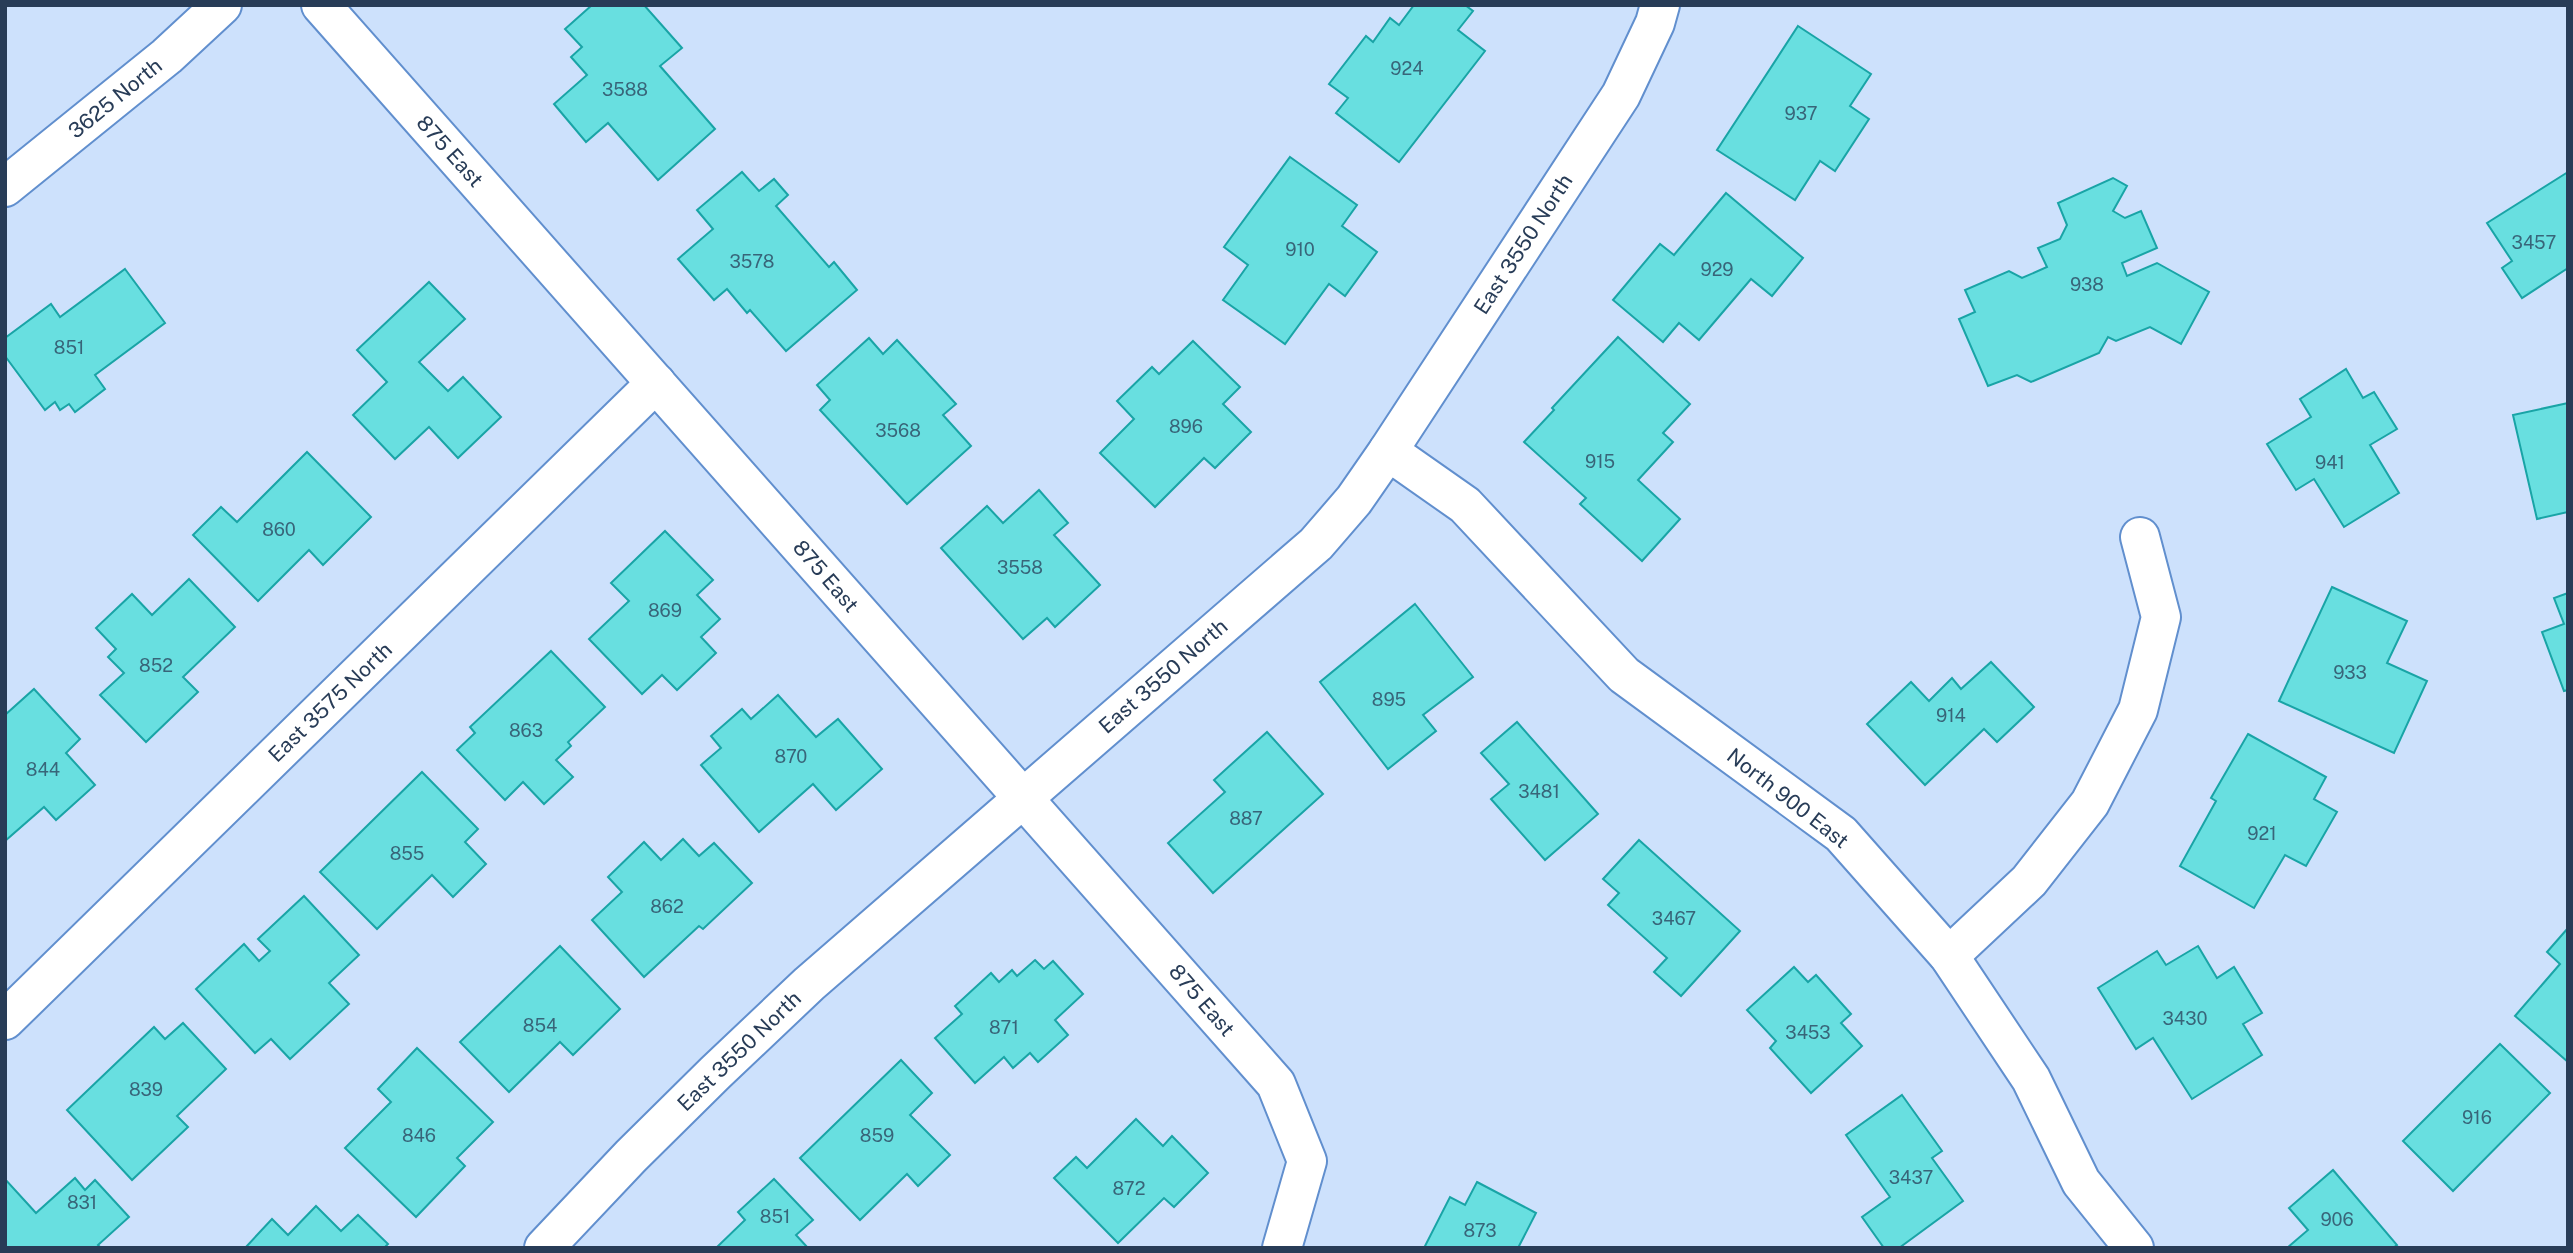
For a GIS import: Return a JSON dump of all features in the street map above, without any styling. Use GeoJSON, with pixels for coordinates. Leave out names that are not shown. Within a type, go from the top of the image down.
{"type":"FeatureCollection","features":[{"type":"Feature","properties":{"kind":"street","name":"3625 North"},"geometry":{"type":"LineString","coordinates":[[5,187],[167,56],[222,5]]}},
{"type":"Feature","properties":{"kind":"street","name":"875 East"},"geometry":{"type":"LineString","coordinates":[[321,5],[1276,1084],[1307,1161],[1282,1248]]}},
{"type":"Feature","properties":{"kind":"street","name":"East 3550 North"},"geometry":{"type":"LineString","coordinates":[[544,1248],[631,1156],[809,984],[1316,544],[1354,499],[1388,451],[1621,95],[1656,23],[1660,5]]}},
{"type":"Feature","properties":{"kind":"street","name":"East 3575 North"},"geometry":{"type":"LineString","coordinates":[[5,1020],[656,383]]}},
{"type":"Feature","properties":{"kind":"street","name":"North 900 East"},"geometry":{"type":"LineString","coordinates":[[1388,451],[1465,505],[1624,676],[1841,834],[1948,956],[2031,1079],[2081,1182],[2134,1248]]}},
{"type":"Feature","properties":{"kind":"street"},"geometry":{"type":"LineString","coordinates":[[1948,956],[2029,881],[2090,803],[2138,710],[2161,617],[2140,537]]}},
{"type":"Feature","properties":{"kind":"building"},"geometry":{"type":"Polygon","coordinates":[[[592,5],[644,5],[682,48],[660,66],[715,129],[658,180],[608,123],[586,142],[554,104],[587,75],[571,57],[582,47],[565,29],[592,5]]]}},
{"type":"Feature","properties":{"kind":"building"},"geometry":{"type":"Polygon","coordinates":[[[1414,5],[1465,5],[1473,11],[1458,30],[1485,51],[1399,162],[1336,113],[1348,98],[1329,84],[1366,36],[1373,42],[1390,18],[1399,25],[1414,5]]]}},
{"type":"Feature","properties":{"kind":"building"},"geometry":{"type":"Polygon","coordinates":[[[1798,26],[1871,74],[1850,106],[1869,119],[1835,171],[1820,161],[1795,200],[1717,150],[1798,26]]]}},
{"type":"Feature","properties":{"kind":"building"},"geometry":{"type":"Polygon","coordinates":[[[1290,157],[1357,205],[1342,226],[1377,252],[1345,296],[1329,284],[1285,344],[1223,300],[1248,265],[1224,247],[1290,157]]]}},
{"type":"Feature","properties":{"kind":"building"},"geometry":{"type":"Polygon","coordinates":[[[742,172],[759,191],[774,179],[788,195],[776,206],[829,267],[834,262],[857,290],[786,351],[750,310],[747,313],[727,289],[714,300],[678,259],[713,229],[697,210],[742,172]]]}},
{"type":"Feature","properties":{"kind":"building"},"geometry":{"type":"Polygon","coordinates":[[[2568,172],[2568,268],[2522,298],[2502,268],[2512,261],[2487,223],[2568,172]]]}},
{"type":"Feature","properties":{"kind":"building"},"geometry":{"type":"Polygon","coordinates":[[[2113,178],[2127,186],[2113,211],[2125,218],[2141,211],[2157,248],[2122,263],[2127,276],[2157,263],[2209,292],[2181,344],[2150,327],[2116,341],[2108,337],[2099,353],[2031,382],[2017,375],[1988,386],[1959,319],[1975,312],[1965,290],[2009,271],[2022,278],[2047,267],[2038,248],[2060,239],[2067,225],[2058,203],[2113,178]]]}},
{"type":"Feature","properties":{"kind":"building"},"geometry":{"type":"Polygon","coordinates":[[[1726,193],[1803,258],[1772,296],[1751,279],[1699,340],[1679,323],[1663,342],[1613,300],[1660,244],[1674,255],[1726,193]]]}},
{"type":"Feature","properties":{"kind":"building"},"geometry":{"type":"Polygon","coordinates":[[[125,269],[165,323],[95,375],[105,389],[75,412],[69,404],[60,410],[55,402],[45,410],[5,356],[5,338],[51,304],[60,317],[125,269]]]}},
{"type":"Feature","properties":{"kind":"building"},"geometry":{"type":"Polygon","coordinates":[[[429,282],[465,319],[419,362],[448,391],[463,377],[501,417],[458,458],[429,427],[395,459],[353,415],[387,382],[357,350],[429,282]]]}},
{"type":"Feature","properties":{"kind":"building"},"geometry":{"type":"Polygon","coordinates":[[[1618,337],[1690,404],[1663,433],[1673,442],[1638,480],[1680,519],[1642,561],[1580,504],[1586,498],[1524,442],[1618,337]]]}},
{"type":"Feature","properties":{"kind":"building"},"geometry":{"type":"Polygon","coordinates":[[[869,338],[883,354],[897,340],[956,404],[943,415],[971,446],[907,504],[820,410],[830,400],[817,385],[869,338]]]}},
{"type":"Feature","properties":{"kind":"building"},"geometry":{"type":"Polygon","coordinates":[[[1193,341],[1240,387],[1223,404],[1251,432],[1215,468],[1204,458],[1155,507],[1100,453],[1134,419],[1117,401],[1152,367],[1159,374],[1193,341]]]}},
{"type":"Feature","properties":{"kind":"building"},"geometry":{"type":"Polygon","coordinates":[[[2346,369],[2363,398],[2374,392],[2397,429],[2370,445],[2399,493],[2344,527],[2314,479],[2296,490],[2267,444],[2311,417],[2300,399],[2346,369]]]}},
{"type":"Feature","properties":{"kind":"building"},"geometry":{"type":"Polygon","coordinates":[[[2568,403],[2568,512],[2537,519],[2513,415],[2568,403]]]}},
{"type":"Feature","properties":{"kind":"building"},"geometry":{"type":"Polygon","coordinates":[[[307,452],[371,517],[323,565],[309,550],[258,601],[193,535],[221,507],[237,522],[307,452]]]}},
{"type":"Feature","properties":{"kind":"building"},"geometry":{"type":"Polygon","coordinates":[[[1039,490],[1068,523],[1054,535],[1100,585],[1055,627],[1047,618],[1023,639],[941,548],[987,506],[1003,523],[1039,490]]]}},
{"type":"Feature","properties":{"kind":"building"},"geometry":{"type":"Polygon","coordinates":[[[665,531],[713,580],[697,595],[720,619],[701,637],[716,653],[677,690],[662,675],[642,694],[589,639],[629,601],[611,583],[665,531]]]}},
{"type":"Feature","properties":{"kind":"building"},"geometry":{"type":"Polygon","coordinates":[[[189,579],[235,627],[183,677],[198,692],[146,742],[100,695],[124,673],[108,657],[116,649],[96,628],[132,594],[152,615],[189,579]]]}},
{"type":"Feature","properties":{"kind":"building"},"geometry":{"type":"Polygon","coordinates":[[[2332,587],[2407,621],[2387,663],[2427,681],[2394,753],[2279,701],[2332,587]]]}},
{"type":"Feature","properties":{"kind":"building"},"geometry":{"type":"Polygon","coordinates":[[[2568,593],[2568,690],[2564,691],[2542,632],[2564,624],[2554,598],[2568,593]]]}},
{"type":"Feature","properties":{"kind":"building"},"geometry":{"type":"Polygon","coordinates":[[[1415,604],[1473,677],[1423,715],[1436,731],[1388,769],[1320,682],[1415,604]]]}},
{"type":"Feature","properties":{"kind":"building"},"geometry":{"type":"Polygon","coordinates":[[[551,651],[605,707],[568,742],[571,746],[556,760],[573,777],[544,804],[523,782],[505,800],[457,750],[475,733],[470,727],[551,651]]]}},
{"type":"Feature","properties":{"kind":"building"},"geometry":{"type":"Polygon","coordinates":[[[1991,662],[2034,707],[1997,742],[1984,729],[1925,785],[1867,724],[1911,682],[1929,701],[1952,678],[1961,689],[1991,662]]]}},
{"type":"Feature","properties":{"kind":"building"},"geometry":{"type":"Polygon","coordinates":[[[34,689],[80,739],[66,753],[95,785],[56,820],[44,807],[5,841],[5,715],[34,689]]]}},
{"type":"Feature","properties":{"kind":"building"},"geometry":{"type":"Polygon","coordinates":[[[778,695],[816,737],[838,719],[882,769],[836,810],[813,784],[759,832],[701,765],[721,748],[711,736],[742,709],[751,719],[778,695]]]}},
{"type":"Feature","properties":{"kind":"building"},"geometry":{"type":"Polygon","coordinates":[[[1517,722],[1598,814],[1545,860],[1491,799],[1509,784],[1481,753],[1517,722]]]}},
{"type":"Feature","properties":{"kind":"building"},"geometry":{"type":"Polygon","coordinates":[[[1267,732],[1323,794],[1213,893],[1168,843],[1225,792],[1214,780],[1267,732]]]}},
{"type":"Feature","properties":{"kind":"building"},"geometry":{"type":"Polygon","coordinates":[[[2248,734],[2326,777],[2314,799],[2337,812],[2306,866],[2285,855],[2254,908],[2180,866],[2216,801],[2211,798],[2248,734]]]}},
{"type":"Feature","properties":{"kind":"building"},"geometry":{"type":"Polygon","coordinates":[[[422,772],[478,829],[465,842],[486,864],[453,897],[432,875],[377,929],[320,872],[422,772]]]}},
{"type":"Feature","properties":{"kind":"building"},"geometry":{"type":"Polygon","coordinates":[[[683,839],[699,856],[714,843],[752,883],[703,929],[699,926],[644,977],[592,920],[622,892],[608,877],[644,842],[661,860],[683,839]]]}},
{"type":"Feature","properties":{"kind":"building"},"geometry":{"type":"Polygon","coordinates":[[[1639,840],[1740,931],[1681,996],[1654,972],[1667,958],[1608,905],[1619,893],[1603,879],[1639,840]]]}},
{"type":"Feature","properties":{"kind":"building"},"geometry":{"type":"Polygon","coordinates":[[[304,896],[359,955],[329,983],[349,1004],[290,1059],[271,1039],[255,1053],[196,989],[244,944],[259,961],[270,951],[258,939],[304,896]]]}},
{"type":"Feature","properties":{"kind":"building"},"geometry":{"type":"Polygon","coordinates":[[[2568,928],[2568,1062],[2515,1016],[2560,964],[2547,952],[2568,928]]]}},
{"type":"Feature","properties":{"kind":"building"},"geometry":{"type":"Polygon","coordinates":[[[560,946],[620,1009],[573,1055],[560,1042],[509,1092],[460,1042],[560,946]]]}},
{"type":"Feature","properties":{"kind":"building"},"geometry":{"type":"Polygon","coordinates":[[[2198,946],[2217,978],[2234,967],[2262,1013],[2243,1024],[2262,1055],[2192,1099],[2153,1038],[2136,1049],[2098,988],[2157,951],[2166,965],[2198,946]]]}},
{"type":"Feature","properties":{"kind":"building"},"geometry":{"type":"Polygon","coordinates":[[[1035,960],[1044,969],[1053,961],[1083,994],[1055,1020],[1068,1035],[1038,1062],[1030,1053],[1013,1068],[1004,1057],[975,1083],[935,1038],[962,1014],[955,1006],[991,973],[999,982],[1012,970],[1017,976],[1035,960]]]}},
{"type":"Feature","properties":{"kind":"building"},"geometry":{"type":"Polygon","coordinates":[[[1794,967],[1808,982],[1816,975],[1851,1014],[1841,1023],[1862,1046],[1811,1093],[1770,1048],[1776,1041],[1747,1010],[1794,967]]]}},
{"type":"Feature","properties":{"kind":"building"},"geometry":{"type":"Polygon","coordinates":[[[183,1023],[226,1069],[177,1116],[188,1127],[132,1180],[67,1110],[154,1027],[165,1039],[183,1023]]]}},
{"type":"Feature","properties":{"kind":"building"},"geometry":{"type":"Polygon","coordinates":[[[2500,1044],[2550,1093],[2453,1191],[2403,1141],[2500,1044]]]}},
{"type":"Feature","properties":{"kind":"building"},"geometry":{"type":"Polygon","coordinates":[[[417,1048],[493,1122],[457,1158],[465,1166],[416,1217],[345,1148],[391,1102],[378,1089],[417,1048]]]}},
{"type":"Feature","properties":{"kind":"building"},"geometry":{"type":"Polygon","coordinates":[[[901,1060],[932,1093],[910,1115],[950,1155],[918,1186],[907,1174],[860,1220],[800,1158],[901,1060]]]}},
{"type":"Feature","properties":{"kind":"building"},"geometry":{"type":"Polygon","coordinates":[[[1902,1095],[1942,1151],[1932,1158],[1963,1201],[1899,1248],[1884,1248],[1862,1217],[1890,1197],[1846,1135],[1902,1095]]]}},
{"type":"Feature","properties":{"kind":"building"},"geometry":{"type":"Polygon","coordinates":[[[1136,1119],[1163,1146],[1172,1136],[1208,1173],[1174,1207],[1164,1198],[1118,1243],[1054,1178],[1076,1157],[1087,1168],[1136,1119]]]}},
{"type":"Feature","properties":{"kind":"building"},"geometry":{"type":"Polygon","coordinates":[[[2333,1170],[2397,1245],[2393,1248],[2287,1248],[2308,1230],[2289,1208],[2333,1170]]]}},
{"type":"Feature","properties":{"kind":"building"},"geometry":{"type":"Polygon","coordinates":[[[75,1178],[85,1190],[95,1180],[129,1217],[98,1245],[101,1248],[5,1248],[5,1179],[36,1213],[75,1178]]]}},
{"type":"Feature","properties":{"kind":"building"},"geometry":{"type":"Polygon","coordinates":[[[774,1179],[813,1220],[796,1235],[808,1248],[716,1248],[745,1220],[738,1212],[774,1179]]]}},
{"type":"Feature","properties":{"kind":"building"},"geometry":{"type":"Polygon","coordinates":[[[1477,1182],[1536,1213],[1518,1248],[1424,1248],[1450,1197],[1465,1205],[1477,1182]]]}},
{"type":"Feature","properties":{"kind":"building"},"geometry":{"type":"Polygon","coordinates":[[[316,1206],[341,1231],[358,1215],[388,1244],[384,1248],[245,1248],[272,1219],[288,1235],[316,1206]]]}}]}
